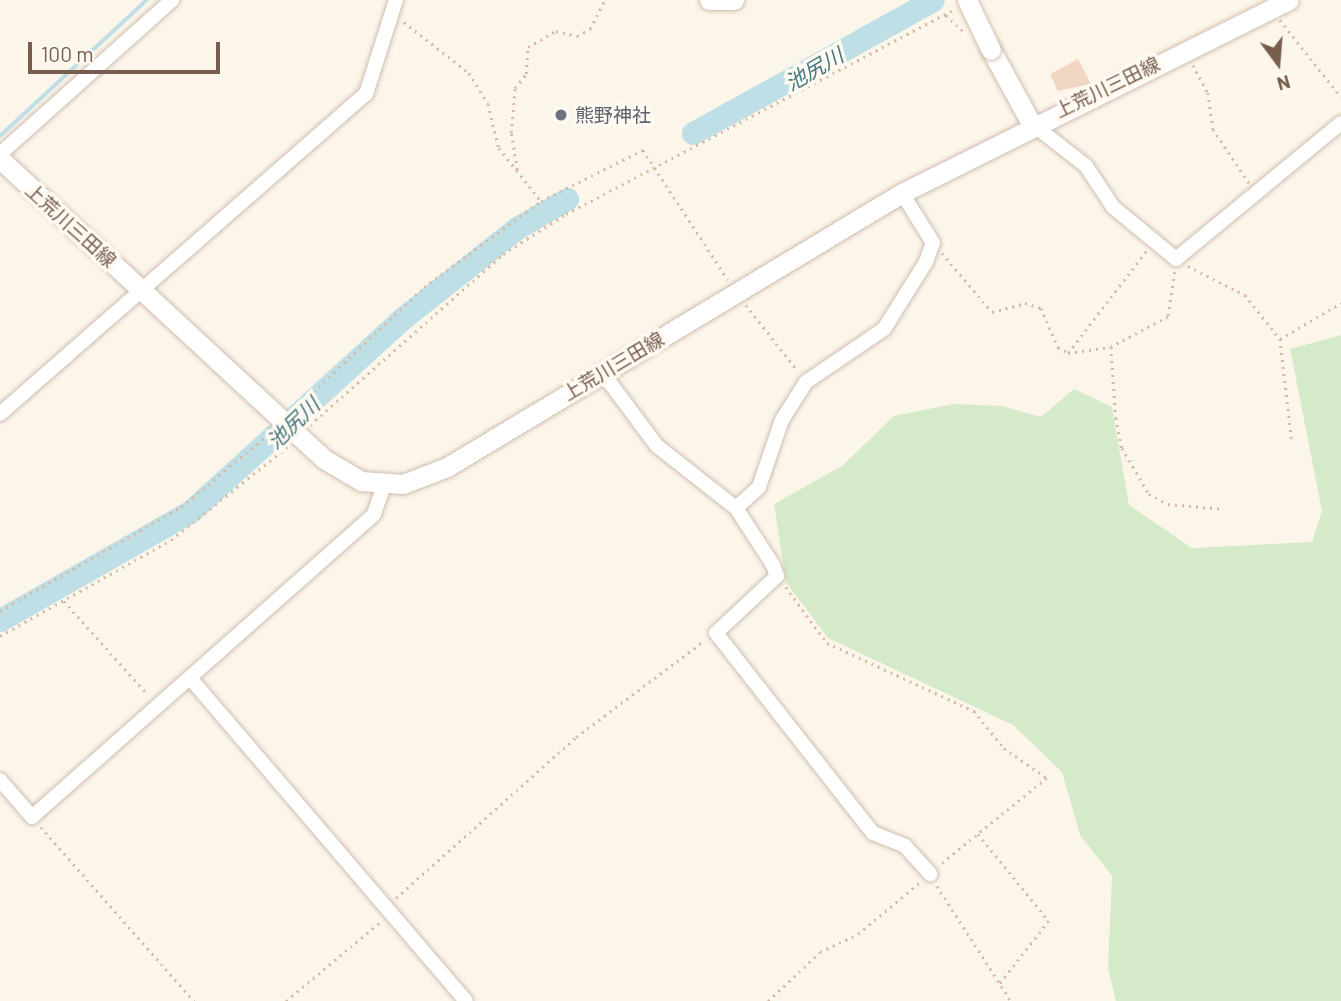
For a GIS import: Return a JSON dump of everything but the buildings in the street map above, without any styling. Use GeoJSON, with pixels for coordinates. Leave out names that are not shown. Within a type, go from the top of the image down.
{"type":"FeatureCollection","features":[{"type":"Feature","properties":{"kind":"main road"},"geometry":{"type":"LineString","coordinates":[[709,0],[734,0]]}},
{"type":"Feature","properties":{"kind":"main road","name":"上荒川三田線"},"geometry":{"type":"LineString","coordinates":[[0,157],[340,471],[384,485],[447,467],[902,192],[1031,123],[1289,0]]}},
{"type":"Feature","properties":{"kind":"main road"},"geometry":{"type":"LineString","coordinates":[[962,4],[1031,123]]}},
{"type":"Feature","properties":{"kind":"street"},"geometry":{"type":"LineString","coordinates":[[0,157],[172,0]]}},
{"type":"Feature","properties":{"kind":"street"},"geometry":{"type":"LineString","coordinates":[[0,414],[139,287],[366,94],[394,7]]}},
{"type":"Feature","properties":{"kind":"street"},"geometry":{"type":"LineString","coordinates":[[1031,123],[1086,166],[1113,207],[1176,258],[1341,123]]}},
{"type":"Feature","properties":{"kind":"street"},"geometry":{"type":"LineString","coordinates":[[736,508],[759,487],[782,421],[806,382],[884,329],[933,243],[902,192]]}},
{"type":"Feature","properties":{"kind":"street"},"geometry":{"type":"LineString","coordinates":[[602,372],[657,446],[736,508],[777,576],[716,632],[873,833],[905,846],[930,874]]}},
{"type":"Feature","properties":{"kind":"street"},"geometry":{"type":"LineString","coordinates":[[0,780],[32,817],[191,680],[374,514],[384,485]]}},
{"type":"Feature","properties":{"kind":"street"},"geometry":{"type":"LineString","coordinates":[[191,680],[466,1001]]}},
{"type":"Feature","properties":{"kind":"path"},"geometry":{"type":"LineString","coordinates":[[518,173],[512,122],[528,47],[556,31],[577,36],[590,29],[605,0]]}},
{"type":"Feature","properties":{"kind":"path"},"geometry":{"type":"LineString","coordinates":[[0,635],[64,601],[211,512],[503,254],[655,166],[962,4]]}},
{"type":"Feature","properties":{"kind":"path"},"geometry":{"type":"LineString","coordinates":[[394,7],[469,73],[488,104],[499,148],[541,201],[643,150],[737,294],[806,382]]}},
{"type":"Feature","properties":{"kind":"path"},"geometry":{"type":"LineString","coordinates":[[1271,9],[1341,97]]}},
{"type":"Feature","properties":{"kind":"path"},"geometry":{"type":"LineString","coordinates":[[1185,50],[1208,93],[1213,129],[1256,194]]}},
{"type":"Feature","properties":{"kind":"path"},"geometry":{"type":"LineString","coordinates":[[1068,353],[1153,242]]}},
{"type":"Feature","properties":{"kind":"path"},"geometry":{"type":"LineString","coordinates":[[933,243],[992,312],[1025,303],[1041,308],[1058,347],[1068,353],[1111,347],[1168,317],[1176,258],[1245,295],[1280,339],[1292,441]]}},
{"type":"Feature","properties":{"kind":"path"},"geometry":{"type":"LineString","coordinates":[[1280,339],[1341,303]]}},
{"type":"Feature","properties":{"kind":"path"},"geometry":{"type":"LineString","coordinates":[[1111,347],[1122,448],[1149,494],[1168,504],[1224,509]]}},
{"type":"Feature","properties":{"kind":"path"},"geometry":{"type":"LineString","coordinates":[[768,1001],[820,952],[858,934],[1047,778],[1004,748],[974,710],[827,643],[777,576]]}},
{"type":"Feature","properties":{"kind":"path"},"geometry":{"type":"LineString","coordinates":[[64,601],[159,708]]}},
{"type":"Feature","properties":{"kind":"path"},"geometry":{"type":"LineString","coordinates":[[286,1001],[392,913],[397,894],[576,737],[716,632]]}},
{"type":"Feature","properties":{"kind":"path"},"geometry":{"type":"LineString","coordinates":[[32,817],[194,1001]]}},
{"type":"Feature","properties":{"kind":"path"},"geometry":{"type":"LineString","coordinates":[[978,834],[1049,921],[998,986]]}},
{"type":"Feature","properties":{"kind":"path"},"geometry":{"type":"LineString","coordinates":[[930,874],[998,986],[1011,1001]]}},
{"type":"Feature","properties":{"kind":"green space"},"geometry":{"type":"Polygon","coordinates":[[[1341,335],[1341,1001],[1116,1001],[1108,968],[1112,876],[1080,835],[1062,772],[1013,725],[828,638],[786,582],[774,504],[842,466],[894,416],[953,404],[1002,406],[1041,417],[1074,389],[1112,407],[1129,505],[1192,548],[1312,542],[1322,511],[1290,349],[1341,335]]]}},
{"type":"Feature","properties":{"kind":"waterway"},"geometry":{"type":"LineString","coordinates":[[0,136],[147,0]]}},
{"type":"Feature","properties":{"kind":"waterway","name":"池尻川"},"geometry":{"type":"LineString","coordinates":[[693,133],[933,0]]}},
{"type":"Feature","properties":{"kind":"waterway","name":"池尻川"},"geometry":{"type":"LineString","coordinates":[[0,620],[191,511],[403,318],[517,228],[567,199]]}},
{"type":"Feature","properties":{"kind":"place","name":"熊野神社"},"geometry":{"type":"Point","coordinates":[561,115]}}]}
